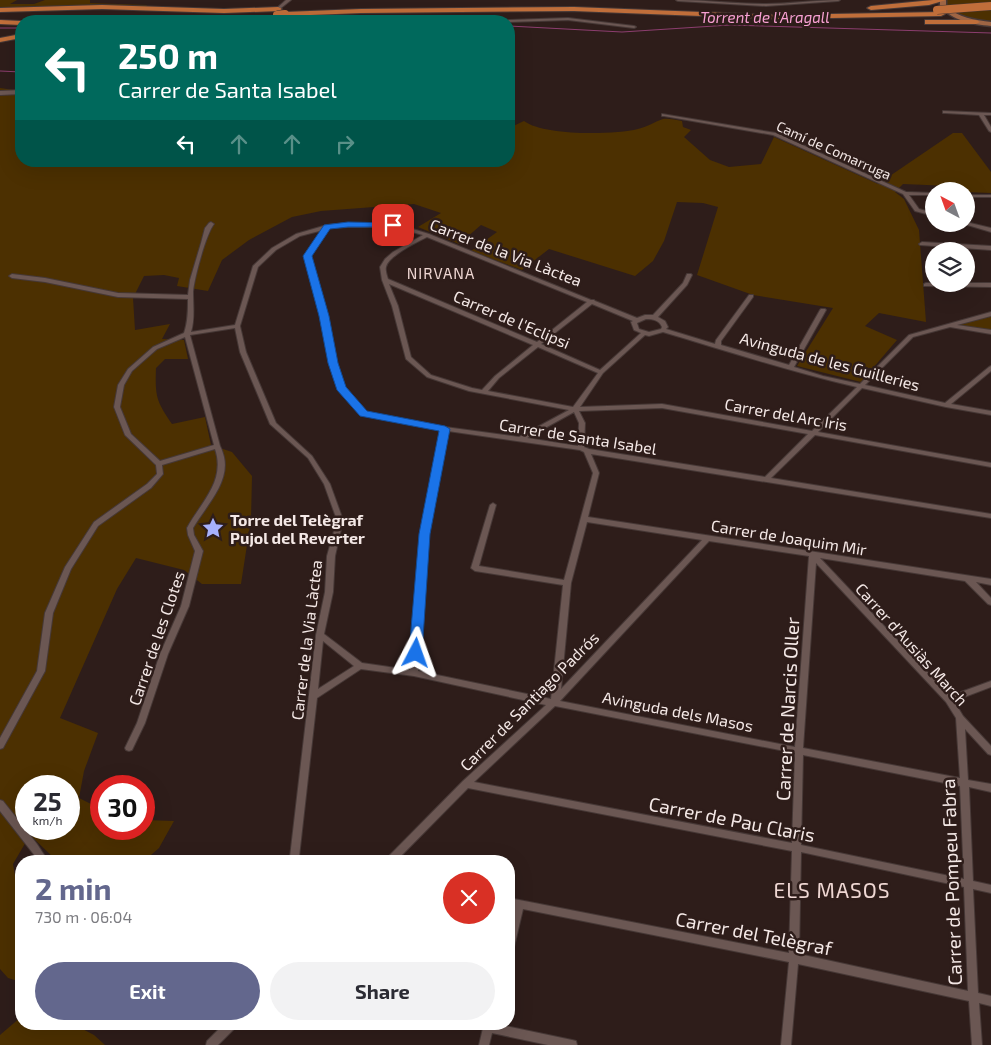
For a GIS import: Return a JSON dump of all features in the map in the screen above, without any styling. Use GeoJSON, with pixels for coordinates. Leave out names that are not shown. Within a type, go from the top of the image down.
{"type":"FeatureCollection","features":[{"type":"Feature","properties":{"kind":"highway"},"geometry":{"type":"LineString","coordinates":[[726,11],[866,8],[929,3],[943,0]]}},
{"type":"Feature","properties":{"kind":"highway"},"geometry":{"type":"LineString","coordinates":[[245,15],[356,8],[576,5],[840,14],[939,12]]}},
{"type":"Feature","properties":{"kind":"highway"},"geometry":{"type":"LineString","coordinates":[[0,10],[102,7],[282,13]]}},
{"type":"Feature","properties":{"kind":"highway"},"geometry":{"type":"LineString","coordinates":[[715,15],[837,17],[991,8]]}},
{"type":"Feature","properties":{"kind":"highway"},"geometry":{"type":"LineString","coordinates":[[192,15],[574,9],[841,22],[976,22]]}},
{"type":"Feature","properties":{"kind":"highway"},"geometry":{"type":"LineString","coordinates":[[0,14],[74,15]]}},
{"type":"Feature","properties":{"kind":"highway"},"geometry":{"type":"LineString","coordinates":[[0,22],[15,23]]}},
{"type":"Feature","properties":{"kind":"highway"},"geometry":{"type":"LineString","coordinates":[[0,40],[15,37]]}},
{"type":"Feature","properties":{"kind":"main road"},"geometry":{"type":"LineString","coordinates":[[943,0],[942,6],[948,12],[976,22],[991,24]]}},
{"type":"Feature","properties":{"kind":"street"},"geometry":{"type":"LineString","coordinates":[[678,0],[736,4],[802,4],[838,0]]}},
{"type":"Feature","properties":{"kind":"street"},"geometry":{"type":"LineString","coordinates":[[796,0],[802,4]]}},
{"type":"Feature","properties":{"kind":"street"},"geometry":{"type":"LineString","coordinates":[[515,21],[568,19],[634,27]]}},
{"type":"Feature","properties":{"kind":"street"},"geometry":{"type":"LineString","coordinates":[[0,93],[15,92]]}},
{"type":"Feature","properties":{"kind":"street"},"geometry":{"type":"LineString","coordinates":[[945,112],[991,114]]}},
{"type":"Feature","properties":{"kind":"street"},"geometry":{"type":"LineString","coordinates":[[981,114],[991,131]]}},
{"type":"Feature","properties":{"kind":"street","name":"Camí de Comarruga"},"geometry":{"type":"LineString","coordinates":[[664,116],[774,134],[905,194]]}},
{"type":"Feature","properties":{"kind":"street"},"geometry":{"type":"LineString","coordinates":[[905,194],[925,194]]}},
{"type":"Feature","properties":{"kind":"street"},"geometry":{"type":"LineString","coordinates":[[905,194],[917,210],[925,212]]}},
{"type":"Feature","properties":{"kind":"street"},"geometry":{"type":"LineString","coordinates":[[975,196],[991,196]]}},
{"type":"Feature","properties":{"kind":"street","name":"Carrer de les Clotes"},"geometry":{"type":"LineString","coordinates":[[129,748],[141,723],[164,654],[185,606],[199,551],[191,535],[190,528],[220,482],[222,455],[217,446],[187,334],[191,324],[191,297],[201,249],[211,224]]}},
{"type":"Feature","properties":{"kind":"street","name":"Carrer de la Via Làctea"},"geometry":{"type":"LineString","coordinates":[[293,855],[320,635],[329,592],[331,556],[340,520],[327,484],[310,457],[273,424],[242,352],[238,326],[256,266],[274,248],[298,235],[327,227],[393,225],[427,235],[636,320]]}},
{"type":"Feature","properties":{"kind":"street"},"geometry":{"type":"LineString","coordinates":[[975,226],[991,230]]}},
{"type":"Feature","properties":{"kind":"street","name":"Carrer de Santa Isabel"},"geometry":{"type":"LineString","coordinates":[[327,227],[308,256],[324,316],[333,363],[341,388],[364,414],[445,429],[991,516]]}},
{"type":"Feature","properties":{"kind":"street"},"geometry":{"type":"LineString","coordinates":[[385,280],[383,268],[387,260],[395,253],[427,235]]}},
{"type":"Feature","properties":{"kind":"street"},"geometry":{"type":"LineString","coordinates":[[922,244],[991,248]]}},
{"type":"Feature","properties":{"kind":"street"},"geometry":{"type":"LineString","coordinates":[[12,276],[45,280],[118,295],[191,297]]}},
{"type":"Feature","properties":{"kind":"street"},"geometry":{"type":"LineString","coordinates":[[655,318],[685,284],[689,276]]}},
{"type":"Feature","properties":{"kind":"street","name":"Carrer de l'Eclipsi"},"geometry":{"type":"LineString","coordinates":[[385,280],[601,372]]}},
{"type":"Feature","properties":{"kind":"street","name":"Carrer del Arc Iris"},"geometry":{"type":"LineString","coordinates":[[385,280],[408,358],[429,376],[471,390],[575,408],[662,406],[991,465]]}},
{"type":"Feature","properties":{"kind":"street"},"geometry":{"type":"LineString","coordinates":[[975,285],[991,285]]}},
{"type":"Feature","properties":{"kind":"street"},"geometry":{"type":"LineString","coordinates":[[718,346],[718,341],[751,296]]}},
{"type":"Feature","properties":{"kind":"street"},"geometry":{"type":"LineString","coordinates":[[484,392],[497,377],[592,301]]}},
{"type":"Feature","properties":{"kind":"street"},"geometry":{"type":"LineString","coordinates":[[790,368],[823,310]]}},
{"type":"Feature","properties":{"kind":"street"},"geometry":{"type":"LineString","coordinates":[[767,479],[816,433],[861,385],[912,336],[991,314]]}},
{"type":"Feature","properties":{"kind":"street"},"geometry":{"type":"LineString","coordinates":[[646,316],[655,318],[665,324],[663,330],[657,334],[644,333],[634,327],[636,320],[646,316]]}},
{"type":"Feature","properties":{"kind":"street"},"geometry":{"type":"LineString","coordinates":[[0,746],[41,671],[49,613],[68,569],[96,524],[149,486],[160,474],[159,464],[128,435],[117,407],[122,385],[130,370],[155,348],[187,334],[238,326]]}},
{"type":"Feature","properties":{"kind":"street"},"geometry":{"type":"LineString","coordinates":[[949,326],[991,332]]}},
{"type":"Feature","properties":{"kind":"street","name":"Avinguda de les Guilleries"},"geometry":{"type":"LineString","coordinates":[[663,330],[790,368],[946,406],[991,413]]}},
{"type":"Feature","properties":{"kind":"street"},"geometry":{"type":"LineString","coordinates":[[519,440],[575,408],[601,372],[644,333]]}},
{"type":"Feature","properties":{"kind":"street"},"geometry":{"type":"LineString","coordinates":[[946,406],[991,368]]}},
{"type":"Feature","properties":{"kind":"street"},"geometry":{"type":"LineString","coordinates":[[555,701],[567,583],[596,473],[584,450],[582,423],[575,408]]}},
{"type":"Feature","properties":{"kind":"street"},"geometry":{"type":"LineString","coordinates":[[414,673],[424,534],[445,429]]}},
{"type":"Feature","properties":{"kind":"street"},"geometry":{"type":"LineString","coordinates":[[159,464],[217,446]]}},
{"type":"Feature","properties":{"kind":"street"},"geometry":{"type":"LineString","coordinates":[[493,505],[474,568],[567,583]]}},
{"type":"Feature","properties":{"kind":"street","name":"Carrer de Joaquim Mir"},"geometry":{"type":"LineString","coordinates":[[583,519],[991,582]]}},
{"type":"Feature","properties":{"kind":"street","name":"Carrer de Santiago Padrós"},"geometry":{"type":"LineString","coordinates":[[396,855],[466,784],[555,701],[707,539]]}},
{"type":"Feature","properties":{"kind":"street","name":"Carrer d'Ausiàs March"},"geometry":{"type":"LineString","coordinates":[[813,555],[949,700],[960,718],[991,752]]}},
{"type":"Feature","properties":{"kind":"street","name":"Carrer de Narcis Oller"},"geometry":{"type":"LineString","coordinates":[[786,1045],[794,958],[800,749],[813,555]]}},
{"type":"Feature","properties":{"kind":"street"},"geometry":{"type":"LineString","coordinates":[[967,578],[991,602]]}},
{"type":"Feature","properties":{"kind":"street"},"geometry":{"type":"LineString","coordinates":[[312,697],[360,666],[320,635]]}},
{"type":"Feature","properties":{"kind":"street","name":"Avinguda dels Masos"},"geometry":{"type":"LineString","coordinates":[[360,666],[414,673],[991,788]]}},
{"type":"Feature","properties":{"kind":"street"},"geometry":{"type":"LineString","coordinates":[[949,700],[991,684]]}},
{"type":"Feature","properties":{"kind":"street","name":"Carrer de Pompeu Fabra"},"geometry":{"type":"LineString","coordinates":[[960,718],[978,1045]]}},
{"type":"Feature","properties":{"kind":"street","name":"Carrer de Pau Claris"},"geometry":{"type":"LineString","coordinates":[[466,784],[991,889]]}},
{"type":"Feature","properties":{"kind":"street"},"geometry":{"type":"LineString","coordinates":[[0,804],[14,823],[29,838],[40,855]]}},
{"type":"Feature","properties":{"kind":"street","name":"Carrer del Telègraf"},"geometry":{"type":"LineString","coordinates":[[515,903],[794,958],[991,1001]]}},
{"type":"Feature","properties":{"kind":"street"},"geometry":{"type":"LineString","coordinates":[[515,924],[520,904]]}},
{"type":"Feature","properties":{"kind":"street"},"geometry":{"type":"LineString","coordinates":[[213,1044],[226,1030]]}},
{"type":"Feature","properties":{"kind":"street"},"geometry":{"type":"LineString","coordinates":[[484,1045],[487,1030]]}},
{"type":"Feature","properties":{"kind":"street"},"geometry":{"type":"LineString","coordinates":[[509,1030],[572,1045]]}},
{"type":"Feature","properties":{"kind":"shaded area"},"geometry":{"type":"Polygon","coordinates":[[[0,0],[17,0],[10,4],[34,4],[45,0],[90,0],[90,3],[147,5],[146,7],[0,8],[0,0]]]}},
{"type":"Feature","properties":{"kind":"shaded area"},"geometry":{"type":"Polygon","coordinates":[[[946,0],[991,0],[991,23],[959,16],[949,8],[945,3],[946,0]]]}},
{"type":"Feature","properties":{"kind":"shaded area"},"geometry":{"type":"Polygon","coordinates":[[[0,88],[15,90],[15,167],[515,167],[515,125],[524,121],[534,126],[562,132],[596,133],[638,129],[667,119],[682,121],[683,127],[691,130],[684,137],[710,160],[729,167],[761,164],[774,137],[878,184],[953,133],[962,133],[991,172],[991,193],[975,192],[975,182],[925,182],[925,185],[903,184],[895,192],[904,199],[919,230],[926,322],[879,313],[865,326],[897,340],[861,382],[797,366],[833,308],[753,295],[697,275],[718,207],[703,203],[677,202],[664,241],[653,261],[635,276],[549,249],[522,270],[471,251],[497,232],[481,225],[459,244],[418,227],[441,213],[414,204],[321,211],[292,217],[249,240],[222,260],[208,291],[177,286],[179,278],[164,275],[144,276],[133,298],[135,330],[170,324],[162,339],[184,340],[188,359],[165,359],[156,368],[156,392],[160,404],[172,424],[205,417],[211,445],[232,452],[252,476],[251,519],[241,584],[202,584],[184,570],[136,558],[117,589],[60,718],[98,733],[84,771],[80,793],[80,775],[15,775],[15,840],[27,840],[18,855],[15,855],[13,864],[15,876],[15,980],[8,978],[0,969],[0,88]]]}},
{"type":"Feature","properties":{"kind":"shaded area"},"geometry":{"type":"Polygon","coordinates":[[[991,315],[991,330],[955,324],[991,315]]]}},
{"type":"Feature","properties":{"kind":"shaded area"},"geometry":{"type":"Polygon","coordinates":[[[80,798],[90,804],[90,840],[155,840],[155,820],[174,821],[159,848],[151,855],[51,855],[35,840],[80,840],[80,798]]]}},
{"type":"Feature","properties":{"kind":"shaded area"},"geometry":{"type":"Polygon","coordinates":[[[15,1022],[15,1030],[84,1030],[94,1035],[105,1045],[0,1045],[0,1035],[15,1022]]]}},
{"type":"Feature","properties":{"kind":"waterway","name":"Torrent de l'Aragall"},"geometry":{"type":"LineString","coordinates":[[515,26],[622,32],[730,25],[991,33]]}},
{"type":"Feature","properties":{"kind":"waterway"},"geometry":{"type":"LineString","coordinates":[[0,28],[15,28]]}},
{"type":"Feature","properties":{"kind":"waterway","name":"Torrent de l'Aragall"},"geometry":{"type":"LineString","coordinates":[[0,71],[15,72]]}},
{"type":"Feature","properties":{"kind":"place","name":"Torre del Telègraf Pujol del Reverter"},"geometry":{"type":"Point","coordinates":[213,528]}},
{"type":"Feature","properties":{"kind":"district","name":"NIRVANA"},"geometry":{"type":"Point","coordinates":[441,273]}},
{"type":"Feature","properties":{"kind":"district","name":"ELS MASOS"},"geometry":{"type":"Point","coordinates":[832,889]}},
{"type":"Feature","properties":{"kind":"route"},"geometry":{"type":"LineString","coordinates":[[393,225],[327,227],[308,256],[324,316],[333,363],[341,388],[364,414],[445,429],[424,534],[416,653]]}}]}
